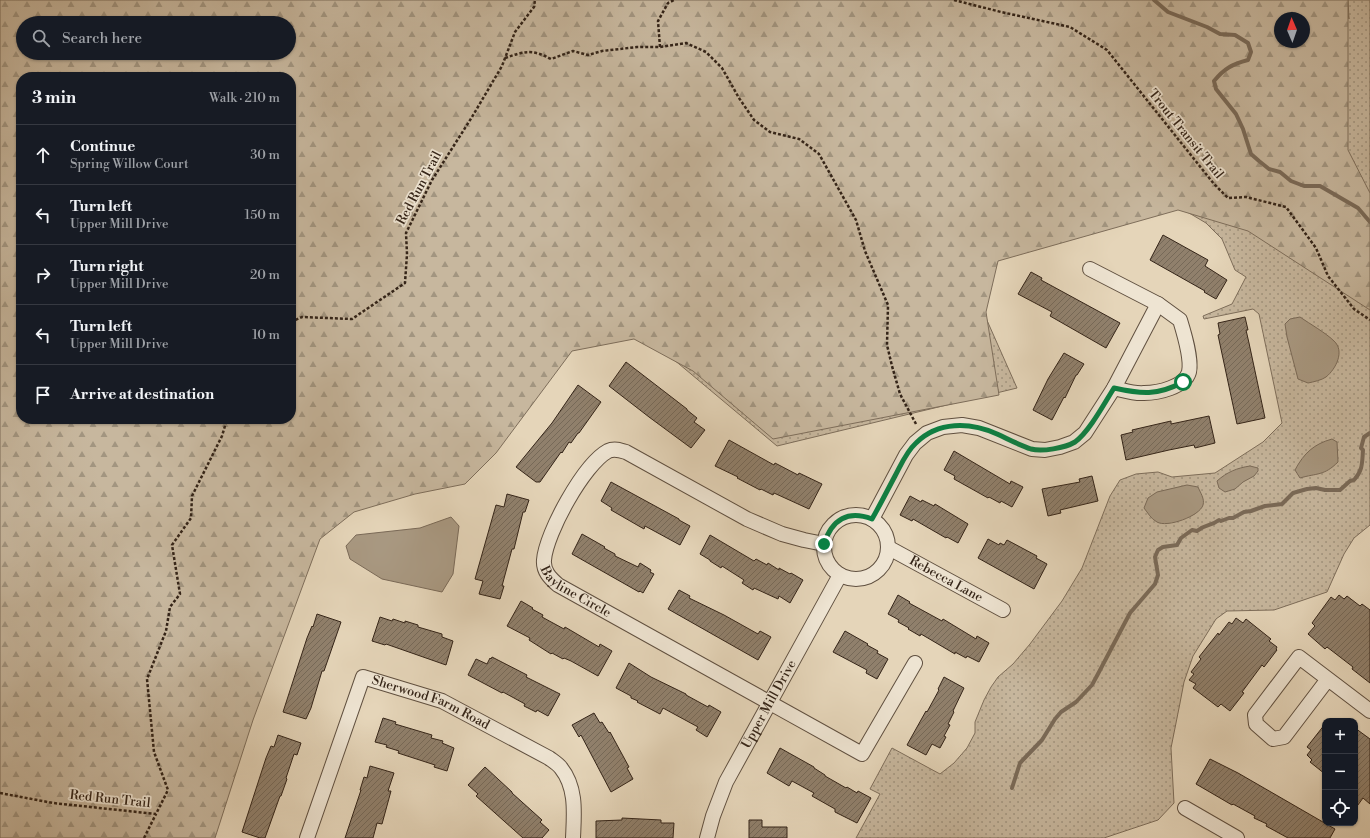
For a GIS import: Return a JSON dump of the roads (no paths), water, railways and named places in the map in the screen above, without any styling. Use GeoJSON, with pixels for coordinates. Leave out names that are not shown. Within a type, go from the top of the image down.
{"type":"FeatureCollection","features":[{"type":"Feature","properties":{"kind":"street"},"geometry":{"type":"LineString","coordinates":[[1090,269],[1158,304],[1180,320],[1190,361],[1189,372],[1183,382],[1173,387],[1144,394],[1114,388]]}},
{"type":"Feature","properties":{"kind":"street"},"geometry":{"type":"LineString","coordinates":[[872,519],[906,455],[915,443],[927,433],[943,427],[962,425],[995,433],[1032,449],[1046,450],[1074,442],[1085,433],[1114,388],[1158,304]]}},
{"type":"Feature","properties":{"kind":"street","name":"Bayline Circle"},"geometry":{"type":"LineString","coordinates":[[770,703],[558,585],[548,577],[545,570],[544,561],[547,543],[565,505],[583,476],[601,456],[609,450],[616,449],[626,452],[746,519],[782,534],[824,544]]}},
{"type":"Feature","properties":{"kind":"street"},"geometry":{"type":"LineString","coordinates":[[852,515],[872,519],[879,524],[885,532],[888,540],[889,548],[881,569],[872,576],[861,579],[850,579],[840,575],[827,562],[824,553],[824,544],[827,534],[833,525],[842,518],[852,515]]}},
{"type":"Feature","properties":{"kind":"street","name":"Rebecca Lane"},"geometry":{"type":"LineString","coordinates":[[889,548],[1003,610]]}},
{"type":"Feature","properties":{"kind":"street","name":"Upper Mill Drive"},"geometry":{"type":"LineString","coordinates":[[707,838],[712,816],[726,782],[840,575]]}},
{"type":"Feature","properties":{"kind":"street"},"geometry":{"type":"LineString","coordinates":[[1328,679],[1284,737],[1273,739],[1256,724],[1255,715],[1299,657],[1328,679],[1370,711]]}},
{"type":"Feature","properties":{"kind":"street"},"geometry":{"type":"LineString","coordinates":[[770,703],[862,754],[915,663]]}},
{"type":"Feature","properties":{"kind":"street","name":"Sherwood Farm Road"},"geometry":{"type":"LineString","coordinates":[[306,838],[363,677],[442,701],[549,758],[561,767],[568,778],[572,792],[574,808],[573,838]]}},
{"type":"Feature","properties":{"kind":"street"},"geometry":{"type":"LineString","coordinates":[[1186,808],[1220,834],[1237,838]]}},
{"type":"Feature","properties":{"kind":"waterway"},"geometry":{"type":"LineString","coordinates":[[1154,0],[1168,12],[1207,27],[1220,34],[1235,35],[1248,43],[1251,52],[1248,60],[1237,63],[1221,73],[1214,81],[1216,89],[1236,114],[1243,129],[1251,154],[1269,169],[1280,172],[1291,181],[1304,186],[1320,186],[1358,208],[1370,222]]}},
{"type":"Feature","properties":{"kind":"waterway"},"geometry":{"type":"LineString","coordinates":[[1012,788],[1020,763],[1042,740],[1061,712],[1076,702],[1092,685],[1130,613],[1155,584],[1158,575],[1155,557],[1158,550],[1163,547],[1177,545],[1181,538],[1192,530],[1197,531],[1219,520],[1221,521],[1233,518],[1244,512],[1265,506],[1282,504],[1293,493],[1316,488],[1325,490],[1340,490],[1350,481],[1354,480],[1361,470],[1363,450],[1361,448],[1364,437],[1370,433]]}}]}
